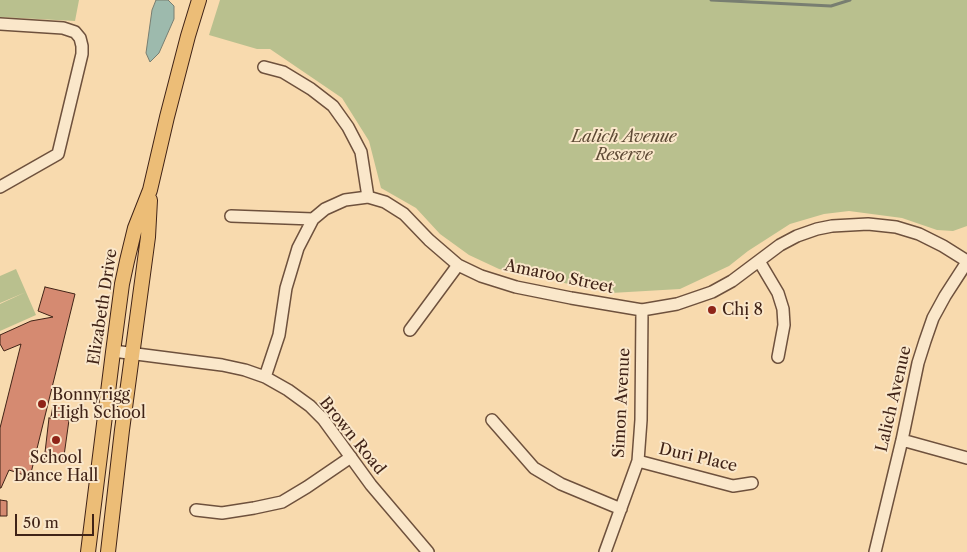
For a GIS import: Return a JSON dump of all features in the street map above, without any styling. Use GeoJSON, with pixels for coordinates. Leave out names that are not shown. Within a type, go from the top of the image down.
{"type":"FeatureCollection","features":[{"type":"Feature","properties":{"kind":"main road","name":"Elizabeth Drive"},"geometry":{"type":"LineString","coordinates":[[88,552],[122,284],[135,228],[150,190],[169,108],[199,0]]}},
{"type":"Feature","properties":{"kind":"main road","name":"Elizabeth Drive"},"geometry":{"type":"LineString","coordinates":[[108,552],[148,237],[150,190]]}},
{"type":"Feature","properties":{"kind":"street"},"geometry":{"type":"LineString","coordinates":[[0,24],[63,28],[75,32],[80,38],[82,46],[82,54],[58,154],[0,187]]}},
{"type":"Feature","properties":{"kind":"street"},"geometry":{"type":"LineString","coordinates":[[264,67],[283,72],[311,89],[333,106],[348,127],[361,152],[368,197]]}},
{"type":"Feature","properties":{"kind":"street","name":"Amaroo Street"},"geometry":{"type":"LineString","coordinates":[[265,377],[279,335],[286,288],[298,248],[313,219],[325,209],[345,200],[368,197],[385,202],[404,214],[429,240],[458,265],[481,276],[516,287],[642,310],[677,304],[712,292],[732,281],[780,245],[797,236],[832,226],[868,224],[896,227],[919,234],[967,262]]}},
{"type":"Feature","properties":{"kind":"street"},"geometry":{"type":"LineString","coordinates":[[231,216],[313,219]]}},
{"type":"Feature","properties":{"kind":"street"},"geometry":{"type":"LineString","coordinates":[[759,261],[778,293],[783,308],[784,325],[778,357]]}},
{"type":"Feature","properties":{"kind":"street","name":"Lalich Avenue"},"geometry":{"type":"LineString","coordinates":[[875,552],[902,440],[918,362],[934,318],[945,296],[967,262]]}},
{"type":"Feature","properties":{"kind":"street"},"geometry":{"type":"LineString","coordinates":[[410,330],[458,265]]}},
{"type":"Feature","properties":{"kind":"street","name":"Simon Avenue"},"geometry":{"type":"LineString","coordinates":[[605,552],[638,461],[641,420],[642,310]]}},
{"type":"Feature","properties":{"kind":"street","name":"Brown Road"},"geometry":{"type":"LineString","coordinates":[[113,351],[222,365],[265,377],[288,390],[310,406],[327,424],[371,485],[428,552]]}},
{"type":"Feature","properties":{"kind":"street"},"geometry":{"type":"LineString","coordinates":[[492,420],[534,468],[561,484],[621,508]]}},
{"type":"Feature","properties":{"kind":"street"},"geometry":{"type":"LineString","coordinates":[[902,440],[967,458]]}},
{"type":"Feature","properties":{"kind":"street"},"geometry":{"type":"LineString","coordinates":[[196,510],[222,513],[282,502],[351,458]]}},
{"type":"Feature","properties":{"kind":"street","name":"Duri Place"},"geometry":{"type":"LineString","coordinates":[[638,461],[733,486],[752,483]]}},
{"type":"Feature","properties":{"kind":"green space"},"geometry":{"type":"Polygon","coordinates":[[[0,0],[79,0],[75,21],[0,17],[0,0]]]}},
{"type":"Feature","properties":{"kind":"green space","name":"Lalich Avenue Reserve"},"geometry":{"type":"Polygon","coordinates":[[[220,0],[967,0],[967,226],[953,231],[937,230],[902,218],[849,211],[824,214],[790,224],[748,251],[729,266],[680,289],[611,293],[499,269],[469,255],[440,234],[416,208],[381,188],[369,141],[342,98],[270,49],[257,49],[209,35],[220,0]]]}},
{"type":"Feature","properties":{"kind":"green space"},"geometry":{"type":"Polygon","coordinates":[[[16,269],[26,292],[0,303],[0,276],[16,269]]]}},
{"type":"Feature","properties":{"kind":"green space"},"geometry":{"type":"Polygon","coordinates":[[[26,292],[36,315],[0,331],[0,304],[26,292]]]}},
{"type":"Feature","properties":{"kind":"shaded area"},"geometry":{"type":"Polygon","coordinates":[[[156,0],[168,0],[174,6],[174,19],[159,53],[150,62],[146,53],[152,10],[156,0]]]}},
{"type":"Feature","properties":{"kind":"building"},"geometry":{"type":"Polygon","coordinates":[[[45,287],[75,294],[30,477],[9,470],[0,488],[0,428],[21,344],[4,351],[0,344],[0,335],[31,321],[53,317],[38,311],[45,287]]]}},
{"type":"Feature","properties":{"kind":"building"},"geometry":{"type":"Polygon","coordinates":[[[53,406],[69,408],[67,419],[51,417],[53,406]]]}},
{"type":"Feature","properties":{"kind":"building","name":"School Dance Hall"},"geometry":{"type":"Polygon","coordinates":[[[49,418],[69,420],[63,463],[44,461],[49,418]]]}},
{"type":"Feature","properties":{"kind":"building"},"geometry":{"type":"Polygon","coordinates":[[[0,500],[7,501],[7,516],[0,516],[0,500]]]}},
{"type":"Feature","properties":{"kind":"waterway"},"geometry":{"type":"LineString","coordinates":[[711,0],[831,6],[850,0]]}},
{"type":"Feature","properties":{"kind":"place","name":"Chị 8"},"geometry":{"type":"Point","coordinates":[712,310]}},
{"type":"Feature","properties":{"kind":"place","name":"Bonnyrigg High School"},"geometry":{"type":"Point","coordinates":[42,404]}},
{"type":"Feature","properties":{"kind":"place","name":"School Dance Hall"},"geometry":{"type":"Point","coordinates":[56,440]}}]}
